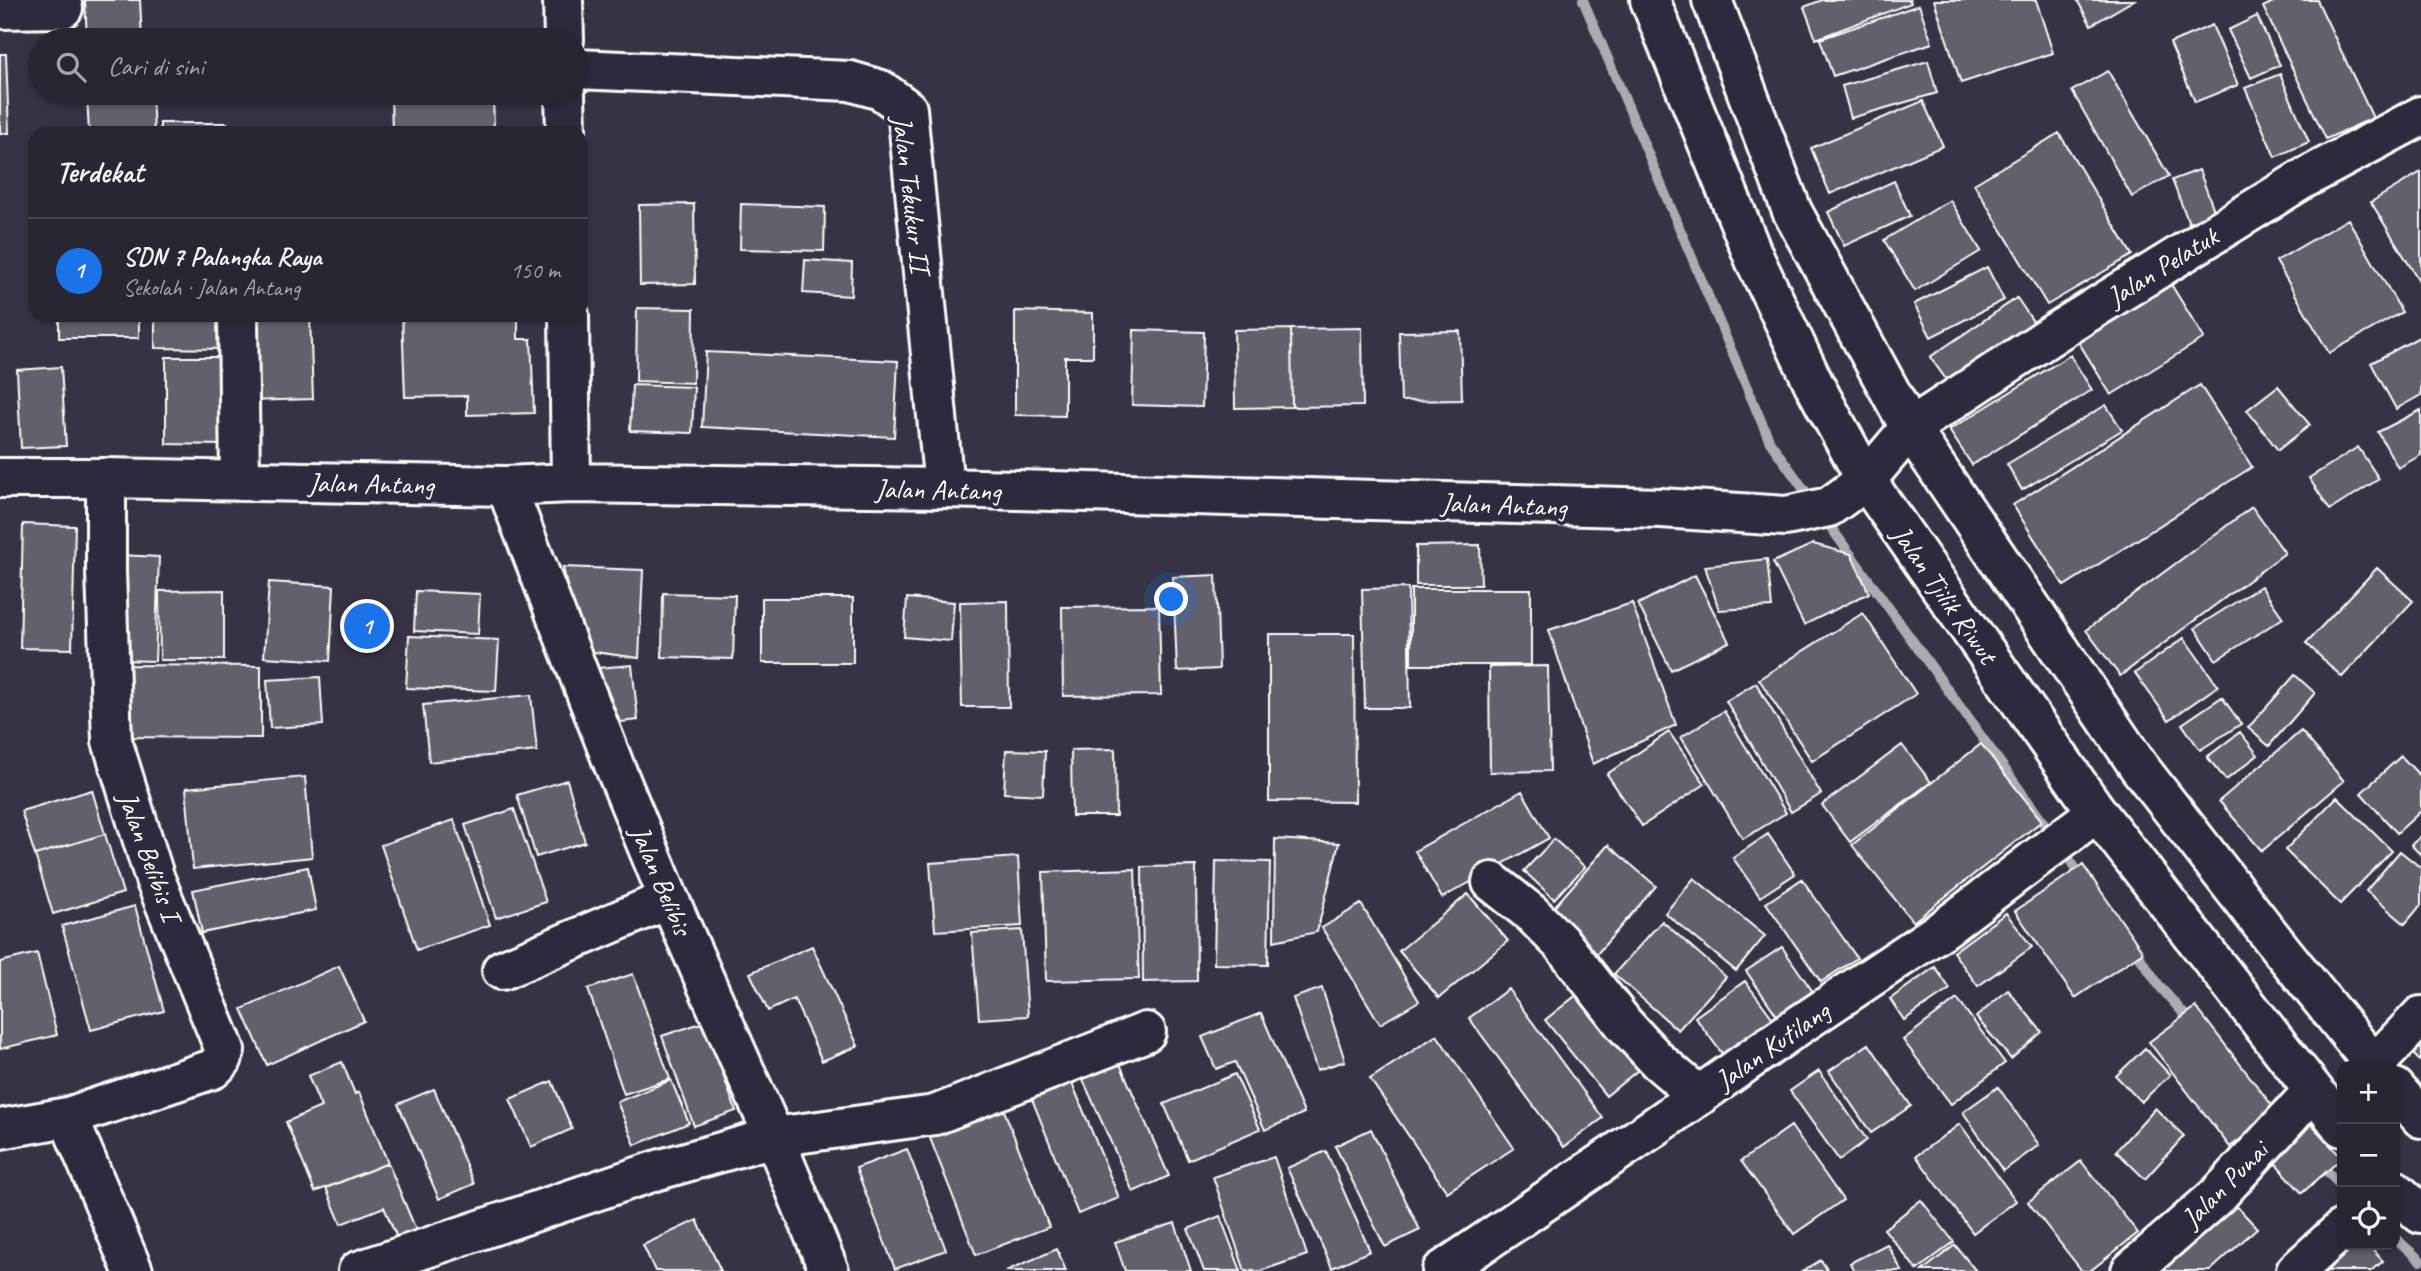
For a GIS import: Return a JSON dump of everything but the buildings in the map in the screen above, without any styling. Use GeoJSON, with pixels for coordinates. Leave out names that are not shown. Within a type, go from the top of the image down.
{"type":"FeatureCollection","features":[{"type":"Feature","properties":{"kind":"main road"},"geometry":{"type":"LineString","coordinates":[[563,0],[564,28]]}},
{"type":"Feature","properties":{"kind":"main road","name":"Jalan Tjilik Riwut"},"geometry":{"type":"LineString","coordinates":[[1650,0],[1755,260],[1814,384],[1866,481],[2097,812],[2340,1124]]}},
{"type":"Feature","properties":{"kind":"main road"},"geometry":{"type":"LineString","coordinates":[[1712,0],[1792,211],[1910,428],[2139,767],[2283,953],[2371,1061]]}},
{"type":"Feature","properties":{"kind":"main road"},"geometry":{"type":"LineString","coordinates":[[0,9],[63,8]]}},
{"type":"Feature","properties":{"kind":"main road","name":"Jalan Tekukur II"},"geometry":{"type":"LineString","coordinates":[[588,70],[850,81],[881,90],[907,109],[944,488]]}},
{"type":"Feature","properties":{"kind":"main road"},"geometry":{"type":"LineString","coordinates":[[565,105],[566,126]]}},
{"type":"Feature","properties":{"kind":"main road","name":"Jalan Pelatuk"},"geometry":{"type":"LineString","coordinates":[[1866,481],[1910,428],[2056,332],[2241,217],[2338,159],[2421,116]]}},
{"type":"Feature","properties":{"kind":"main road"},"geometry":{"type":"LineString","coordinates":[[238,322],[240,481]]}},
{"type":"Feature","properties":{"kind":"main road"},"geometry":{"type":"LineString","coordinates":[[569,322],[571,483]]}},
{"type":"Feature","properties":{"kind":"main road","name":"Jalan Antang"},"geometry":{"type":"LineString","coordinates":[[0,478],[506,486],[571,483],[944,488],[1661,508],[1786,516],[1829,507],[1866,481]]}},
{"type":"Feature","properties":{"kind":"main road","name":"Jalan Belibis I"},"geometry":{"type":"LineString","coordinates":[[0,1129],[68,1117],[213,1069],[222,1060],[225,1049],[155,879],[112,741],[106,572],[106,478]]}},
{"type":"Feature","properties":{"kind":"main road","name":"Jalan Belibis"},"geometry":{"type":"LineString","coordinates":[[506,486],[669,899],[774,1137],[829,1271]]}},
{"type":"Feature","properties":{"kind":"main road","name":"Jalan Kutilang"},"geometry":{"type":"LineString","coordinates":[[1441,1271],[1946,927],[2097,812]]}},
{"type":"Feature","properties":{"kind":"main road"},"geometry":{"type":"LineString","coordinates":[[1492,882],[1563,945],[1624,1024],[1658,1061],[1699,1096]]}},
{"type":"Feature","properties":{"kind":"main road"},"geometry":{"type":"LineString","coordinates":[[502,970],[669,899]]}},
{"type":"Feature","properties":{"kind":"main road"},"geometry":{"type":"LineString","coordinates":[[2389,1061],[2421,1016]]}},
{"type":"Feature","properties":{"kind":"main road"},"geometry":{"type":"LineString","coordinates":[[358,1271],[658,1170],[774,1137],[935,1115],[1146,1032]]}},
{"type":"Feature","properties":{"kind":"main road","name":"Jalan Punai"},"geometry":{"type":"LineString","coordinates":[[2131,1271],[2218,1195],[2313,1091]]}},
{"type":"Feature","properties":{"kind":"main road"},"geometry":{"type":"LineString","coordinates":[[2400,1094],[2421,1118]]}},
{"type":"Feature","properties":{"kind":"main road"},"geometry":{"type":"LineString","coordinates":[[68,1117],[133,1271]]}},
{"type":"Feature","properties":{"kind":"main road"},"geometry":{"type":"LineString","coordinates":[[2400,1195],[2421,1214]]}},
{"type":"Feature","properties":{"kind":"main road"},"geometry":{"type":"LineString","coordinates":[[2296,1271],[2337,1234]]}},
{"type":"Feature","properties":{"kind":"waterway"},"geometry":{"type":"LineString","coordinates":[[1583,0],[1770,442],[1813,502]]}},
{"type":"Feature","properties":{"kind":"waterway"},"geometry":{"type":"LineString","coordinates":[[1822,515],[2045,825]]}},
{"type":"Feature","properties":{"kind":"waterway"},"geometry":{"type":"LineString","coordinates":[[2069,859],[2083,879]]}},
{"type":"Feature","properties":{"kind":"waterway"},"geometry":{"type":"LineString","coordinates":[[2132,946],[2161,988],[2193,1024]]}},
{"type":"Feature","properties":{"kind":"waterway"},"geometry":{"type":"LineString","coordinates":[[2317,1161],[2337,1182]]}},
{"type":"Feature","properties":{"kind":"waterway"},"geometry":{"type":"LineString","coordinates":[[2400,1242],[2421,1261]]}},
{"type":"Feature","properties":{"kind":"place","name":"SDN 7 Palangka Raya"},"geometry":{"type":"Point","coordinates":[367,626]}}]}
